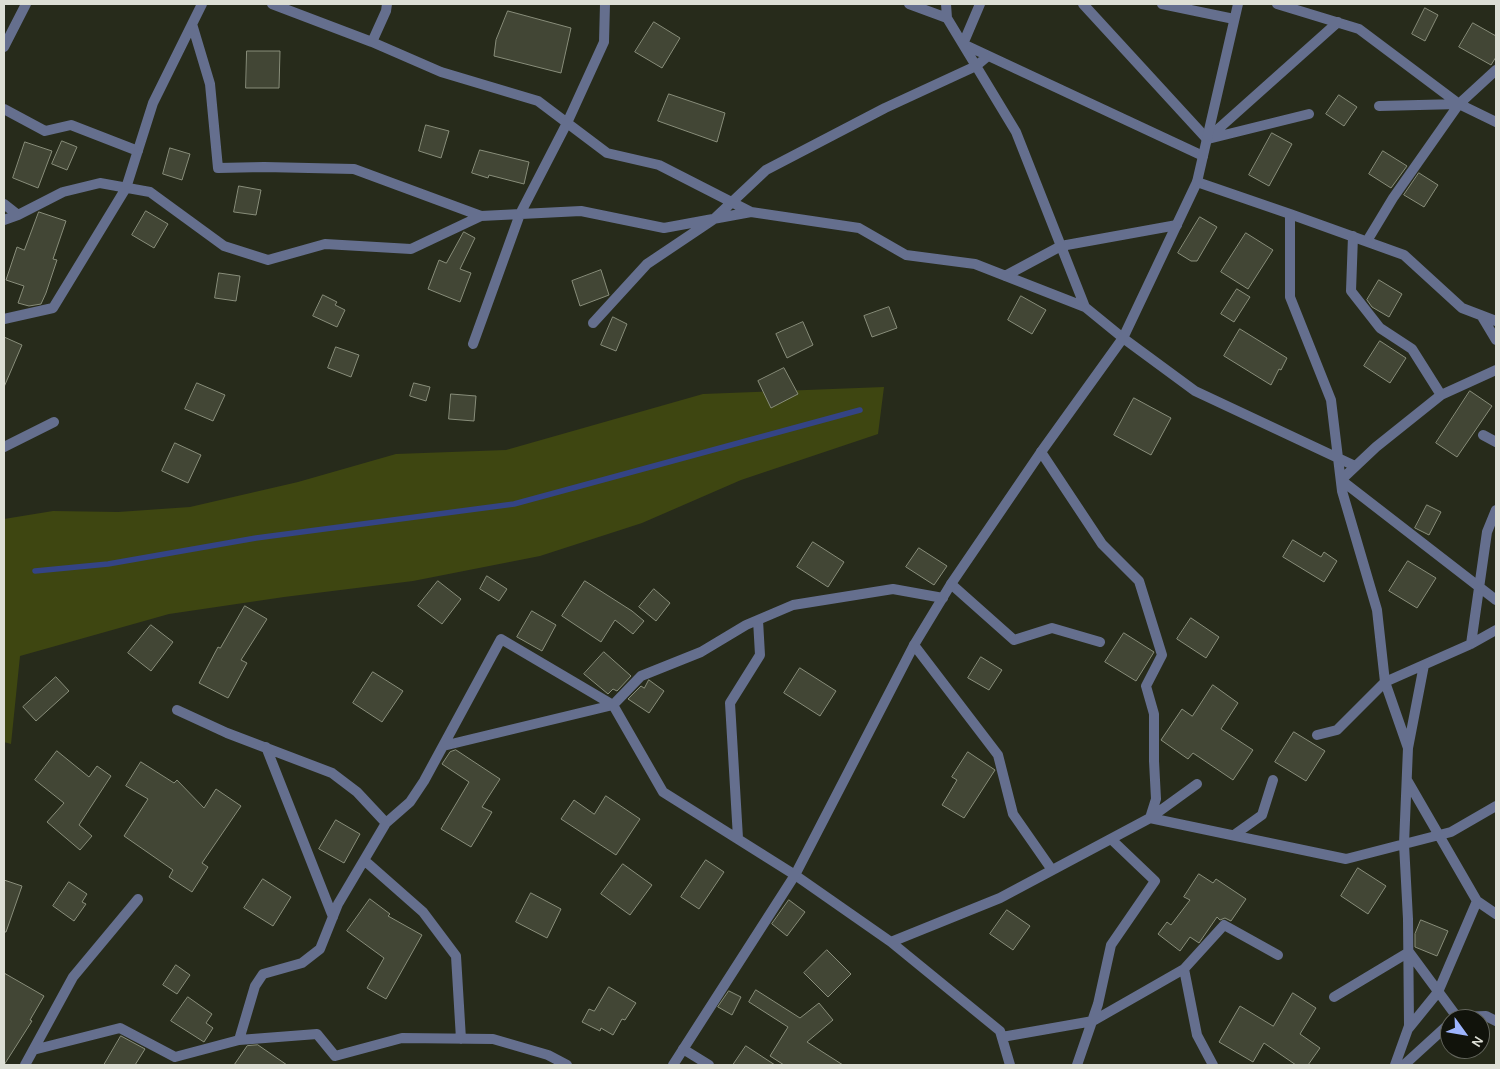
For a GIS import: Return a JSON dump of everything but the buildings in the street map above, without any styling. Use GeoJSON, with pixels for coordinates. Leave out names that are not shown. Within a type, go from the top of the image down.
{"type":"FeatureCollection","features":[{"type":"Feature","properties":{"kind":"street"},"geometry":{"type":"LineString","coordinates":[[4,47],[26,4]]}},
{"type":"Feature","properties":{"kind":"street"},"geometry":{"type":"LineString","coordinates":[[4,319],[53,308],[126,188],[153,103],[202,4]]}},
{"type":"Feature","properties":{"kind":"street"},"geometry":{"type":"LineString","coordinates":[[272,4],[372,42],[441,72],[538,101],[607,153],[659,165],[751,212]]}},
{"type":"Feature","properties":{"kind":"street"},"geometry":{"type":"LineString","coordinates":[[372,42],[387,7],[394,4]]}},
{"type":"Feature","properties":{"kind":"street"},"geometry":{"type":"LineString","coordinates":[[474,344],[520,214],[567,123],[604,42],[605,4]]}},
{"type":"Feature","properties":{"kind":"street"},"geometry":{"type":"LineString","coordinates":[[909,4],[947,18]]}},
{"type":"Feature","properties":{"kind":"street"},"geometry":{"type":"LineString","coordinates":[[946,4],[947,18],[1016,132],[1085,307]]}},
{"type":"Feature","properties":{"kind":"street"},"geometry":{"type":"LineString","coordinates":[[963,44],[980,4]]}},
{"type":"Feature","properties":{"kind":"street"},"geometry":{"type":"LineString","coordinates":[[1083,4],[1207,139]]}},
{"type":"Feature","properties":{"kind":"street"},"geometry":{"type":"LineString","coordinates":[[1162,4],[1234,19]]}},
{"type":"Feature","properties":{"kind":"street"},"geometry":{"type":"LineString","coordinates":[[672,1065],[796,875],[914,645],[951,584],[1122,338],[1197,182],[1238,4]]}},
{"type":"Feature","properties":{"kind":"street"},"geometry":{"type":"LineString","coordinates":[[1278,4],[1359,29],[1459,104],[1496,122]]}},
{"type":"Feature","properties":{"kind":"street"},"geometry":{"type":"LineString","coordinates":[[1207,139],[1338,22]]}},
{"type":"Feature","properties":{"kind":"street"},"geometry":{"type":"LineString","coordinates":[[192,24],[210,84],[218,168],[354,169],[481,216]]}},
{"type":"Feature","properties":{"kind":"street"},"geometry":{"type":"LineString","coordinates":[[963,44],[1203,156]]}},
{"type":"Feature","properties":{"kind":"street"},"geometry":{"type":"LineString","coordinates":[[593,323],[647,264],[714,219],[766,170],[885,108],[976,66],[988,56]]}},
{"type":"Feature","properties":{"kind":"street"},"geometry":{"type":"LineString","coordinates":[[1367,241],[1393,198],[1459,104],[1496,70]]}},
{"type":"Feature","properties":{"kind":"street"},"geometry":{"type":"LineString","coordinates":[[1379,106],[1459,104]]}},
{"type":"Feature","properties":{"kind":"street"},"geometry":{"type":"LineString","coordinates":[[4,109],[45,130],[71,125],[138,151]]}},
{"type":"Feature","properties":{"kind":"street"},"geometry":{"type":"LineString","coordinates":[[1207,139],[1309,114]]}},
{"type":"Feature","properties":{"kind":"street"},"geometry":{"type":"LineString","coordinates":[[1197,182],[1404,255],[1462,308],[1496,321]]}},
{"type":"Feature","properties":{"kind":"street"},"geometry":{"type":"LineString","coordinates":[[4,220],[18,215],[62,192],[100,183],[150,192],[224,246],[268,260],[325,244],[411,249],[481,216],[581,211],[664,228],[751,212],[859,228],[906,255],[975,264],[1085,307],[1122,338],[1196,391],[1355,466]]}},
{"type":"Feature","properties":{"kind":"street"},"geometry":{"type":"LineString","coordinates":[[4,204],[18,215]]}},
{"type":"Feature","properties":{"kind":"street"},"geometry":{"type":"LineString","coordinates":[[1290,214],[1290,297],[1332,400],[1342,491],[1377,610],[1385,682],[1408,748]]}},
{"type":"Feature","properties":{"kind":"street"},"geometry":{"type":"LineString","coordinates":[[1005,276],[1061,246],[1177,225]]}},
{"type":"Feature","properties":{"kind":"street"},"geometry":{"type":"LineString","coordinates":[[1354,236],[1351,291],[1380,328],[1412,349],[1442,395]]}},
{"type":"Feature","properties":{"kind":"street"},"geometry":{"type":"LineString","coordinates":[[1481,315],[1496,340]]}},
{"type":"Feature","properties":{"kind":"street"},"geometry":{"type":"LineString","coordinates":[[1341,480],[1376,447],[1442,395],[1496,370]]}},
{"type":"Feature","properties":{"kind":"street"},"geometry":{"type":"LineString","coordinates":[[4,447],[54,422]]}},
{"type":"Feature","properties":{"kind":"street"},"geometry":{"type":"LineString","coordinates":[[1483,435],[1496,442]]}},
{"type":"Feature","properties":{"kind":"street"},"geometry":{"type":"LineString","coordinates":[[1041,452],[1102,544],[1139,580],[1162,655],[1146,686],[1154,714],[1156,799],[1150,818]]}},
{"type":"Feature","properties":{"kind":"street"},"geometry":{"type":"LineString","coordinates":[[1341,480],[1496,600]]}},
{"type":"Feature","properties":{"kind":"street"},"geometry":{"type":"LineString","coordinates":[[1471,644],[1487,532],[1496,510]]}},
{"type":"Feature","properties":{"kind":"street"},"geometry":{"type":"LineString","coordinates":[[951,584],[1014,640],[1052,628],[1100,642]]}},
{"type":"Feature","properties":{"kind":"street"},"geometry":{"type":"LineString","coordinates":[[443,746],[613,705],[641,676],[701,652],[746,625],[792,605],[894,589],[943,598]]}},
{"type":"Feature","properties":{"kind":"street"},"geometry":{"type":"LineString","coordinates":[[738,838],[730,703],[760,655],[758,620]]}},
{"type":"Feature","properties":{"kind":"street"},"geometry":{"type":"LineString","coordinates":[[1317,735],[1337,730],[1385,682],[1471,644],[1496,630]]}},
{"type":"Feature","properties":{"kind":"street"},"geometry":{"type":"LineString","coordinates":[[239,1040],[255,986],[262,974],[302,962],[320,949],[338,904],[386,823],[410,802],[443,746],[501,639],[613,705],[663,792],[796,875],[891,942],[1000,1031],[1010,1065]]}},
{"type":"Feature","properties":{"kind":"street"},"geometry":{"type":"LineString","coordinates":[[914,645],[998,755],[1013,814],[1052,870]]}},
{"type":"Feature","properties":{"kind":"street"},"geometry":{"type":"LineString","coordinates":[[1395,1065],[1409,1026],[1409,952],[1404,844],[1408,748],[1424,665]]}},
{"type":"Feature","properties":{"kind":"street"},"geometry":{"type":"LineString","coordinates":[[177,710],[227,733],[332,773],[357,792],[386,823]]}},
{"type":"Feature","properties":{"kind":"street"},"geometry":{"type":"LineString","coordinates":[[266,747],[333,918]]}},
{"type":"Feature","properties":{"kind":"street"},"geometry":{"type":"LineString","coordinates":[[1234,836],[1262,815],[1274,780]]}},
{"type":"Feature","properties":{"kind":"street"},"geometry":{"type":"LineString","coordinates":[[1407,780],[1477,901],[1496,914]]}},
{"type":"Feature","properties":{"kind":"street"},"geometry":{"type":"LineString","coordinates":[[891,942],[1000,898],[1150,818],[1197,784]]}},
{"type":"Feature","properties":{"kind":"street"},"geometry":{"type":"LineString","coordinates":[[1150,818],[1346,859],[1451,832],[1496,806]]}},
{"type":"Feature","properties":{"kind":"street"},"geometry":{"type":"LineString","coordinates":[[1077,1065],[1098,1004],[1111,945],[1155,881],[1111,839]]}},
{"type":"Feature","properties":{"kind":"street"},"geometry":{"type":"LineString","coordinates":[[364,860],[422,912],[456,956],[461,1039]]}},
{"type":"Feature","properties":{"kind":"street"},"geometry":{"type":"LineString","coordinates":[[24,1065],[73,977],[138,899]]}},
{"type":"Feature","properties":{"kind":"street"},"geometry":{"type":"LineString","coordinates":[[1407,1032],[1438,992],[1477,901]]}},
{"type":"Feature","properties":{"kind":"street"},"geometry":{"type":"LineString","coordinates":[[1002,1037],[1093,1021],[1184,969],[1224,925],[1278,955]]}},
{"type":"Feature","properties":{"kind":"street"},"geometry":{"type":"LineString","coordinates":[[1409,952],[1438,992],[1448,1009]]}},
{"type":"Feature","properties":{"kind":"street"},"geometry":{"type":"LineString","coordinates":[[1334,997],[1409,952]]}},
{"type":"Feature","properties":{"kind":"street"},"geometry":{"type":"LineString","coordinates":[[1184,969],[1197,1035],[1213,1065]]}},
{"type":"Feature","properties":{"kind":"street"},"geometry":{"type":"LineString","coordinates":[[33,1050],[120,1028],[175,1057],[239,1040],[317,1034],[335,1056],[402,1038],[493,1039],[548,1055],[567,1065]]}},
{"type":"Feature","properties":{"kind":"street"},"geometry":{"type":"LineString","coordinates":[[1404,1065],[1440,1033]]}},
{"type":"Feature","properties":{"kind":"street"},"geometry":{"type":"LineString","coordinates":[[683,1049],[709,1065]]}},
{"type":"Feature","properties":{"kind":"green space"},"geometry":{"type":"Polygon","coordinates":[[[884,387],[878,434],[741,480],[642,523],[540,556],[413,581],[169,614],[20,656],[11,744],[4,742],[4,519],[53,511],[118,512],[190,507],[298,482],[396,454],[506,450],[703,394],[884,387]]]}},
{"type":"Feature","properties":{"kind":"waterway"},"geometry":{"type":"LineString","coordinates":[[35,571],[108,564],[256,538],[514,504],[860,410]]}}]}
